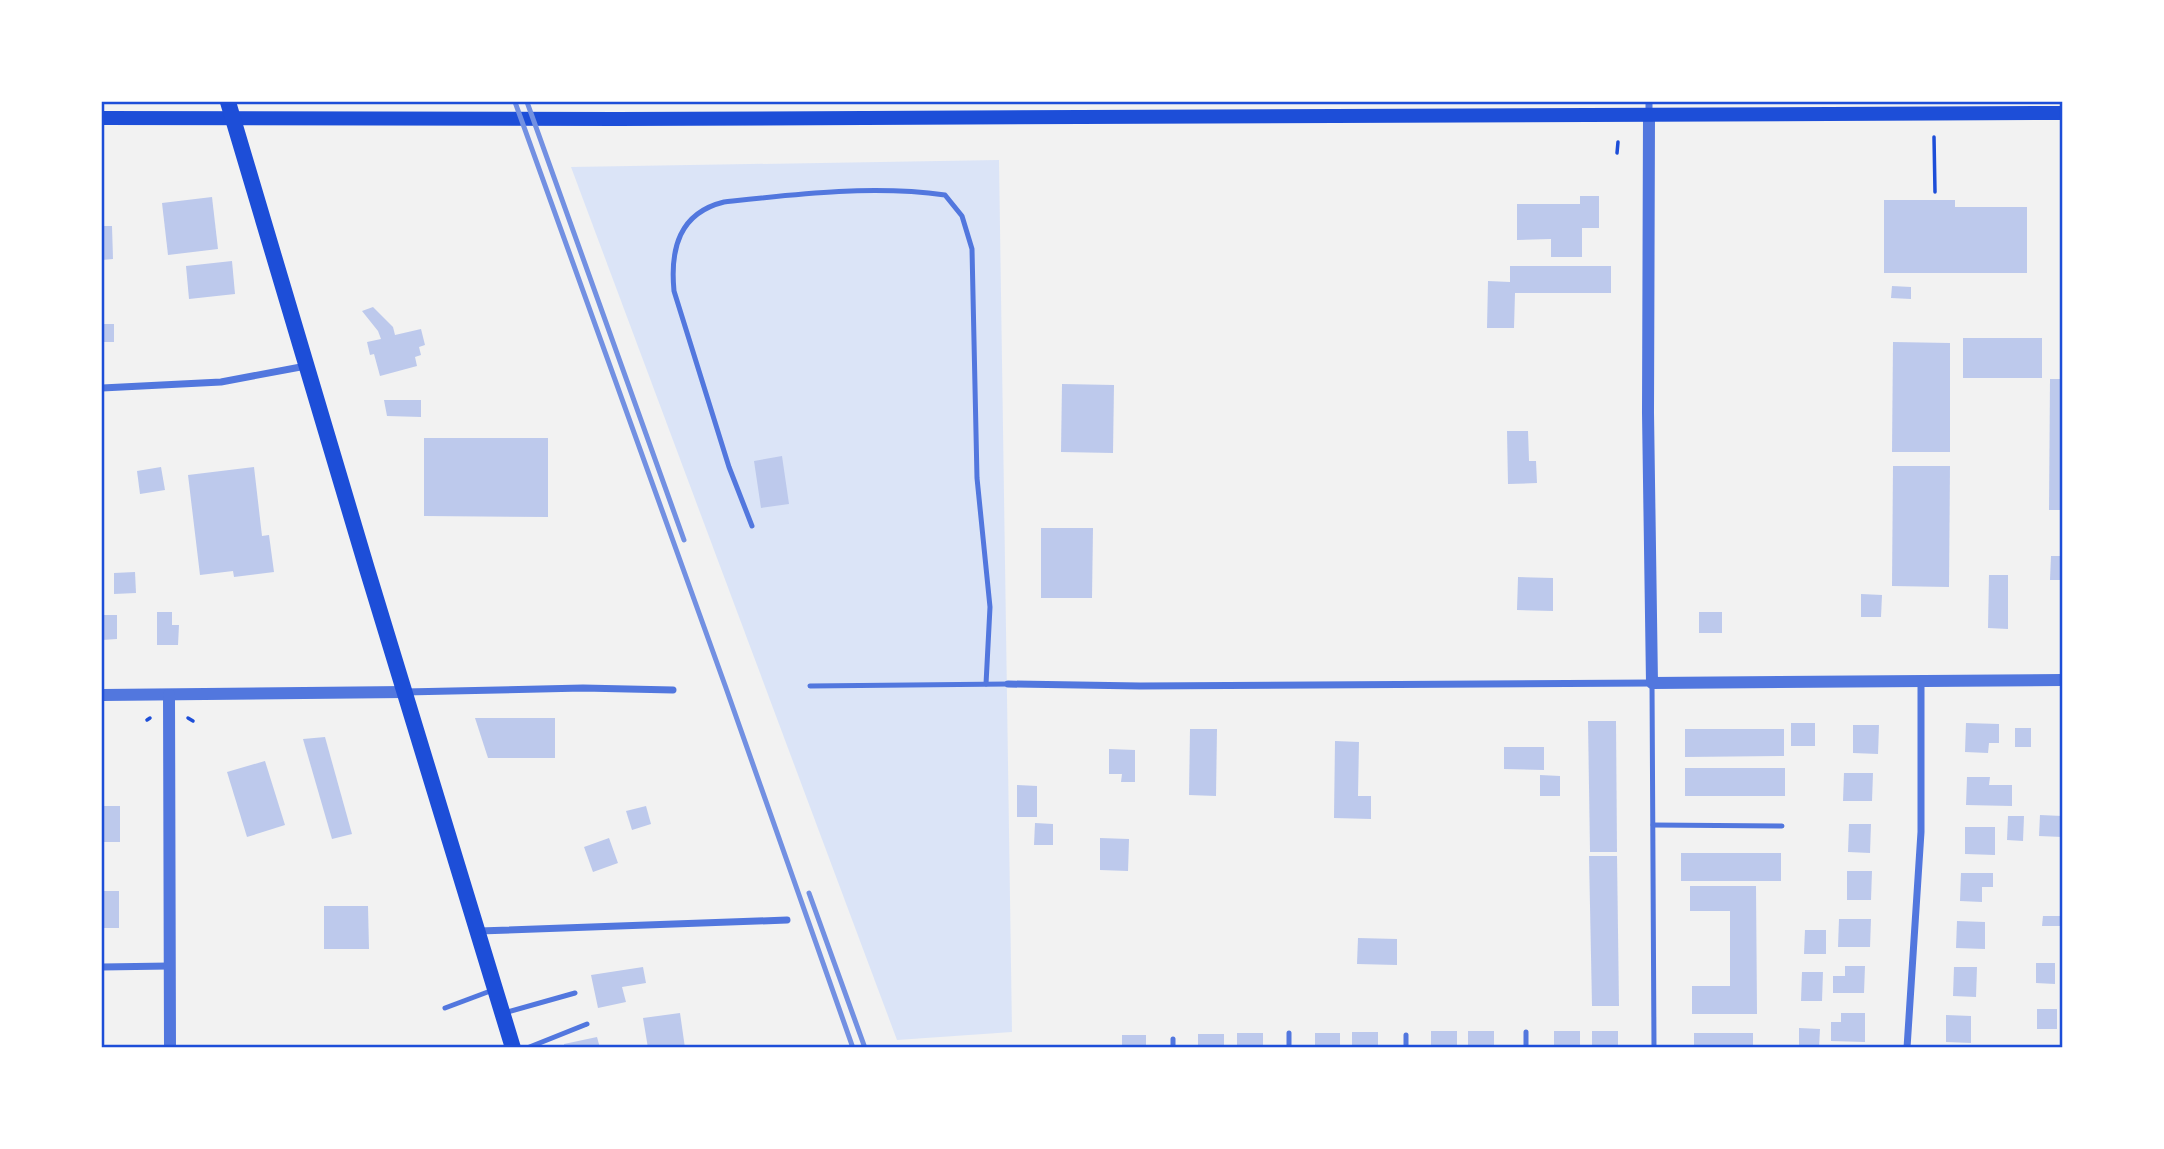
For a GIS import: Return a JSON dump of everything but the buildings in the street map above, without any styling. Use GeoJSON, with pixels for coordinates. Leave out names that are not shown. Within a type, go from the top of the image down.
{"type":"FeatureCollection","features":[{"type":"Feature","properties":{"kind":"main road"},"geometry":{"type":"LineString","coordinates":[[228,102],[513,1048]]}},
{"type":"Feature","properties":{"kind":"main road"},"geometry":{"type":"LineString","coordinates":[[102,118],[617,119],[1649,109],[2063,113]]}},
{"type":"Feature","properties":{"kind":"street"},"geometry":{"type":"LineString","coordinates":[[1649,109],[1648,414],[1652,683]]}},
{"type":"Feature","properties":{"kind":"street"},"geometry":{"type":"LineString","coordinates":[[102,388],[221,382],[307,366]]}},
{"type":"Feature","properties":{"kind":"street"},"geometry":{"type":"LineString","coordinates":[[1008,684],[1238,686],[2063,680]]}},
{"type":"Feature","properties":{"kind":"street"},"geometry":{"type":"LineString","coordinates":[[1907,1048],[1921,832],[1921,681]]}},
{"type":"Feature","properties":{"kind":"street"},"geometry":{"type":"LineString","coordinates":[[102,695],[583,688],[673,690]]}},
{"type":"Feature","properties":{"kind":"street"},"geometry":{"type":"LineString","coordinates":[[169,695],[170,1048]]}},
{"type":"Feature","properties":{"kind":"street"},"geometry":{"type":"LineString","coordinates":[[478,931],[787,920]]}},
{"type":"Feature","properties":{"kind":"street"},"geometry":{"type":"LineString","coordinates":[[102,967],[169,966]]}},
{"type":"Feature","properties":{"kind":"lane"},"geometry":{"type":"LineString","coordinates":[[752,526],[730,467],[674,291],[674,251],[680,235],[692,217],[707,206],[724,202],[871,190],[908,190],[945,195],[962,216],[972,249],[977,478],[990,607],[986,684]]}},
{"type":"Feature","properties":{"kind":"lane"},"geometry":{"type":"LineString","coordinates":[[1652,683],[1654,1048]]}},
{"type":"Feature","properties":{"kind":"lane"},"geometry":{"type":"LineString","coordinates":[[810,686],[1008,684]]}},
{"type":"Feature","properties":{"kind":"lane"},"geometry":{"type":"LineString","coordinates":[[1653,825],[1782,826]]}},
{"type":"Feature","properties":{"kind":"lane"},"geometry":{"type":"LineString","coordinates":[[445,1008],[496,989]]}},
{"type":"Feature","properties":{"kind":"lane"},"geometry":{"type":"LineString","coordinates":[[503,1013],[575,993]]}},
{"type":"Feature","properties":{"kind":"lane"},"geometry":{"type":"LineString","coordinates":[[527,1048],[587,1024]]}},
{"type":"Feature","properties":{"kind":"lane"},"geometry":{"type":"LineString","coordinates":[[1526,1032],[1526,1048]]}},
{"type":"Feature","properties":{"kind":"lane"},"geometry":{"type":"LineString","coordinates":[[1289,1033],[1289,1048]]}},
{"type":"Feature","properties":{"kind":"lane"},"geometry":{"type":"LineString","coordinates":[[1406,1035],[1406,1048]]}},
{"type":"Feature","properties":{"kind":"lane"},"geometry":{"type":"LineString","coordinates":[[1173,1039],[1173,1048]]}},
{"type":"Feature","properties":{"kind":"path"},"geometry":{"type":"LineString","coordinates":[[1934,137],[1935,192]]}},
{"type":"Feature","properties":{"kind":"path"},"geometry":{"type":"LineString","coordinates":[[1618,142],[1618,153]]}},
{"type":"Feature","properties":{"kind":"shaded area"},"geometry":{"type":"Polygon","coordinates":[[[999,160],[1012,1032],[897,1040],[571,167],[999,160]]]}},
{"type":"Feature","properties":{"kind":"railway"},"geometry":{"type":"LineString","coordinates":[[515,102],[853,1048]]}},
{"type":"Feature","properties":{"kind":"railway"},"geometry":{"type":"LineString","coordinates":[[527,102],[684,540]]}},
{"type":"Feature","properties":{"kind":"railway"},"geometry":{"type":"LineString","coordinates":[[809,893],[865,1048]]}}]}
